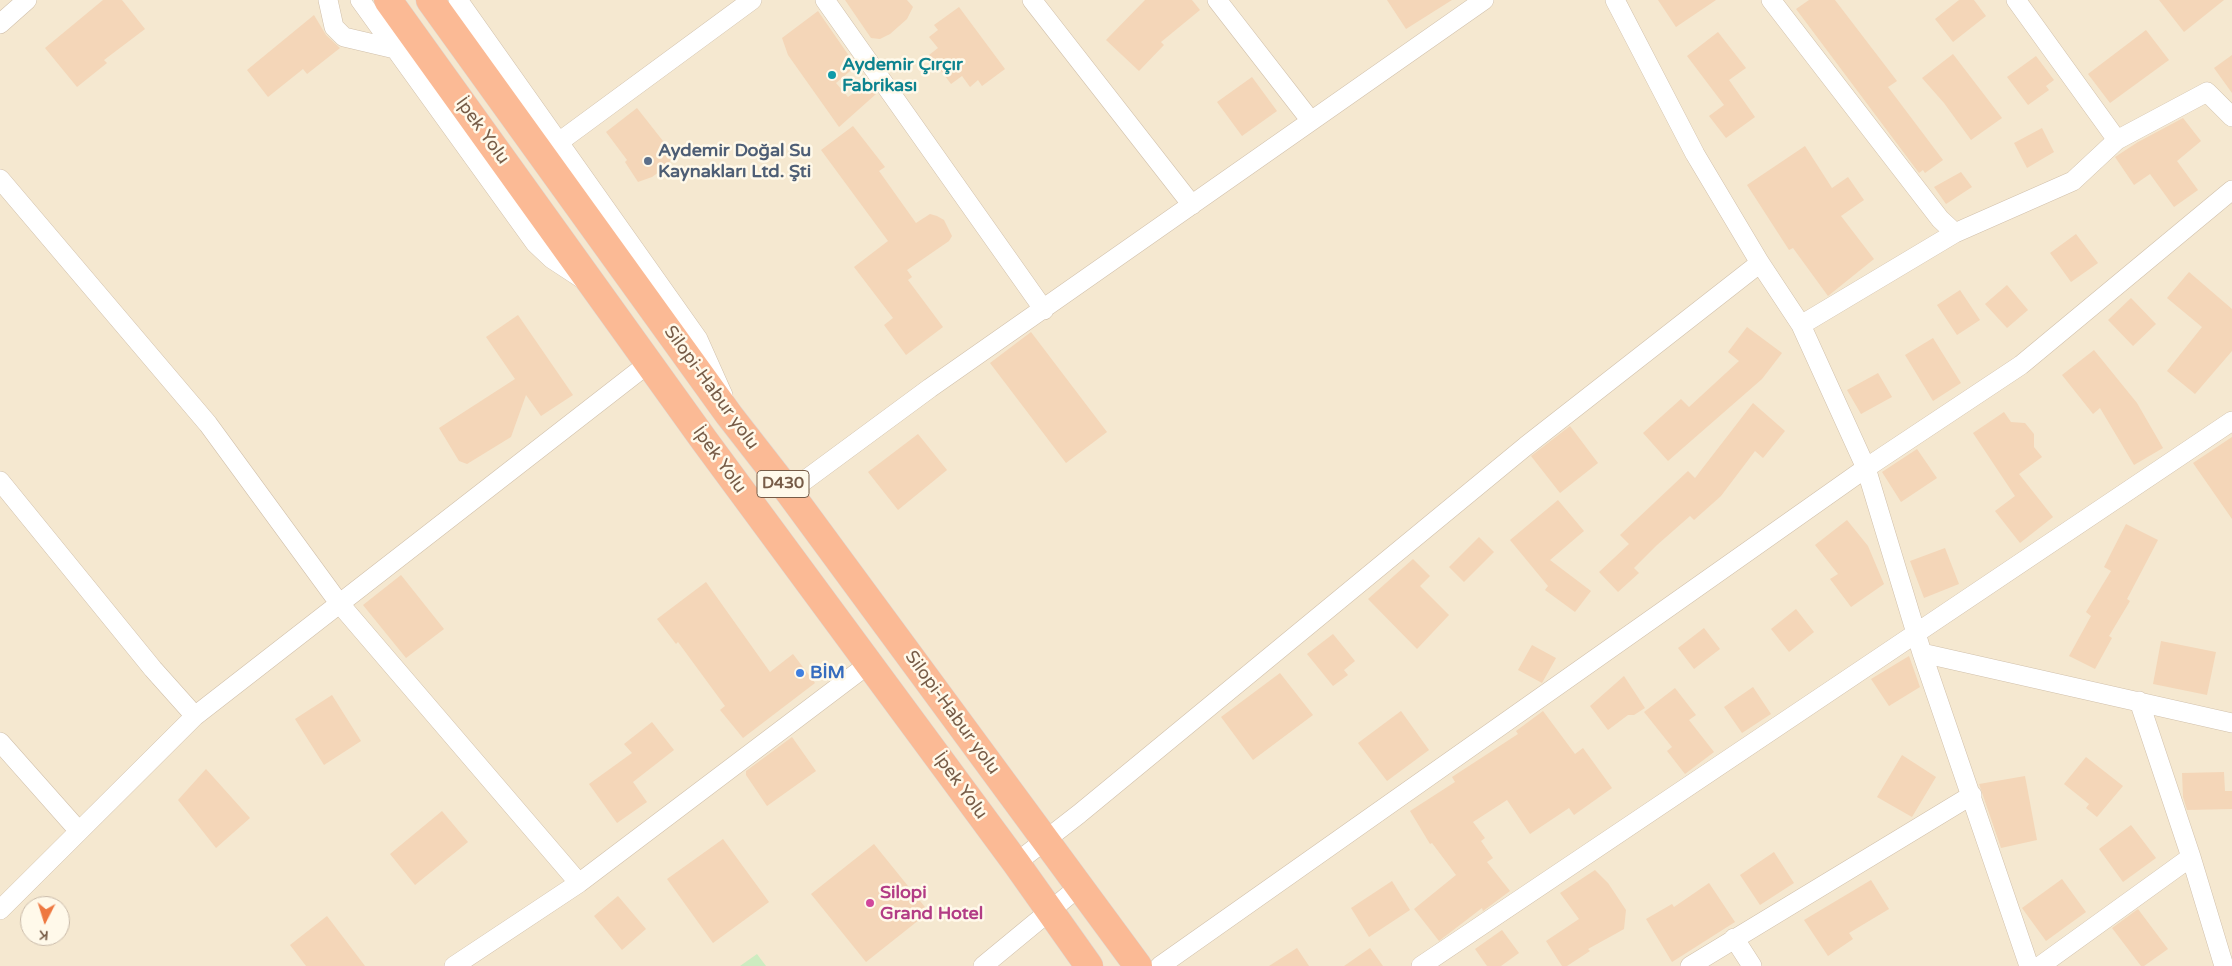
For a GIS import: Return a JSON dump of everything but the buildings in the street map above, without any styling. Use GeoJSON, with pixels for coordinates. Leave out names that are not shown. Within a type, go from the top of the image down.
{"type":"FeatureCollection","features":[{"type":"Feature","properties":{"kind":"highway","name":"İpek Yolu"},"geometry":{"type":"LineString","coordinates":[[388,0],[649,363],[1016,863],[1089,966]]}},
{"type":"Feature","properties":{"kind":"highway","name":"Silopi-Habur yolu"},"geometry":{"type":"LineString","coordinates":[[430,0],[729,415],[789,492],[1138,966]]}},
{"type":"Feature","properties":{"kind":"street"},"geometry":{"type":"LineString","coordinates":[[0,24],[27,0]]}},
{"type":"Feature","properties":{"kind":"street"},"geometry":{"type":"LineString","coordinates":[[328,0],[334,27],[344,37],[395,49]]}},
{"type":"Feature","properties":{"kind":"street"},"geometry":{"type":"LineString","coordinates":[[360,0],[535,243],[558,264],[592,283]]}},
{"type":"Feature","properties":{"kind":"street"},"geometry":{"type":"LineString","coordinates":[[458,0],[698,339],[718,380],[729,415]]}},
{"type":"Feature","properties":{"kind":"street"},"geometry":{"type":"LineString","coordinates":[[559,142],[752,0]]}},
{"type":"Feature","properties":{"kind":"street"},"geometry":{"type":"LineString","coordinates":[[825,0],[1044,310]]}},
{"type":"Feature","properties":{"kind":"street"},"geometry":{"type":"LineString","coordinates":[[1032,0],[1192,205]]}},
{"type":"Feature","properties":{"kind":"street"},"geometry":{"type":"LineString","coordinates":[[1217,0],[1311,121]]}},
{"type":"Feature","properties":{"kind":"street"},"geometry":{"type":"LineString","coordinates":[[789,492],[930,388],[1044,310],[1484,0]]}},
{"type":"Feature","properties":{"kind":"street"},"geometry":{"type":"LineString","coordinates":[[1615,0],[1695,154],[1760,264],[1801,325],[1866,468],[1918,632],[1922,653],[1972,795],[2028,966]]}},
{"type":"Feature","properties":{"kind":"street"},"geometry":{"type":"LineString","coordinates":[[1771,0],[1940,219],[1955,233]]}},
{"type":"Feature","properties":{"kind":"street"},"geometry":{"type":"LineString","coordinates":[[2016,0],[2117,140]]}},
{"type":"Feature","properties":{"kind":"street"},"geometry":{"type":"LineString","coordinates":[[1801,325],[1955,233],[2073,181],[2117,140],[2207,92],[2232,117]]}},
{"type":"Feature","properties":{"kind":"street"},"geometry":{"type":"LineString","coordinates":[[0,179],[208,424],[339,603],[579,883]]}},
{"type":"Feature","properties":{"kind":"street"},"geometry":{"type":"LineString","coordinates":[[1160,966],[1866,468],[2021,365],[2232,190]]}},
{"type":"Feature","properties":{"kind":"street"},"geometry":{"type":"LineString","coordinates":[[1016,863],[1047,841],[1526,446],[1760,264]]}},
{"type":"Feature","properties":{"kind":"street"},"geometry":{"type":"LineString","coordinates":[[0,910],[194,716],[649,363]]}},
{"type":"Feature","properties":{"kind":"street"},"geometry":{"type":"LineString","coordinates":[[1421,966],[2232,420]]}},
{"type":"Feature","properties":{"kind":"street"},"geometry":{"type":"LineString","coordinates":[[0,481],[153,669],[194,716]]}},
{"type":"Feature","properties":{"kind":"street"},"geometry":{"type":"LineString","coordinates":[[1922,653],[2232,723]]}},
{"type":"Feature","properties":{"kind":"street"},"geometry":{"type":"LineString","coordinates":[[454,966],[579,883],[870,664]]}},
{"type":"Feature","properties":{"kind":"street"},"geometry":{"type":"LineString","coordinates":[[2139,701],[2191,857],[2224,966]]}},
{"type":"Feature","properties":{"kind":"street"},"geometry":{"type":"LineString","coordinates":[[0,742],[78,830]]}},
{"type":"Feature","properties":{"kind":"street"},"geometry":{"type":"LineString","coordinates":[[1690,966],[1972,795]]}},
{"type":"Feature","properties":{"kind":"street"},"geometry":{"type":"LineString","coordinates":[[2040,966],[2191,857]]}},
{"type":"Feature","properties":{"kind":"street"},"geometry":{"type":"LineString","coordinates":[[983,966],[1080,886]]}},
{"type":"Feature","properties":{"kind":"street"},"geometry":{"type":"LineString","coordinates":[[1734,938],[1752,966]]}},
{"type":"Feature","properties":{"kind":"shaded area"},"geometry":{"type":"Polygon","coordinates":[[[0,0],[2232,0],[2232,966],[0,966],[0,0]]]}},
{"type":"Feature","properties":{"kind":"green space"},"geometry":{"type":"Polygon","coordinates":[[[757,954],[766,966],[740,966],[757,954]]]}},
{"type":"Feature","properties":{"kind":"place","name":"Aydemir Çırçır Fabrikası"},"geometry":{"type":"Point","coordinates":[832,75]}},
{"type":"Feature","properties":{"kind":"place","name":"Aydemir Doğal Su Kaynakları Ltd. Şti"},"geometry":{"type":"Point","coordinates":[648,161]}},
{"type":"Feature","properties":{"kind":"place","name":"BİM"},"geometry":{"type":"Point","coordinates":[800,673]}},
{"type":"Feature","properties":{"kind":"place","name":"Silopi Grand Hotel"},"geometry":{"type":"Point","coordinates":[870,903]}}]}
